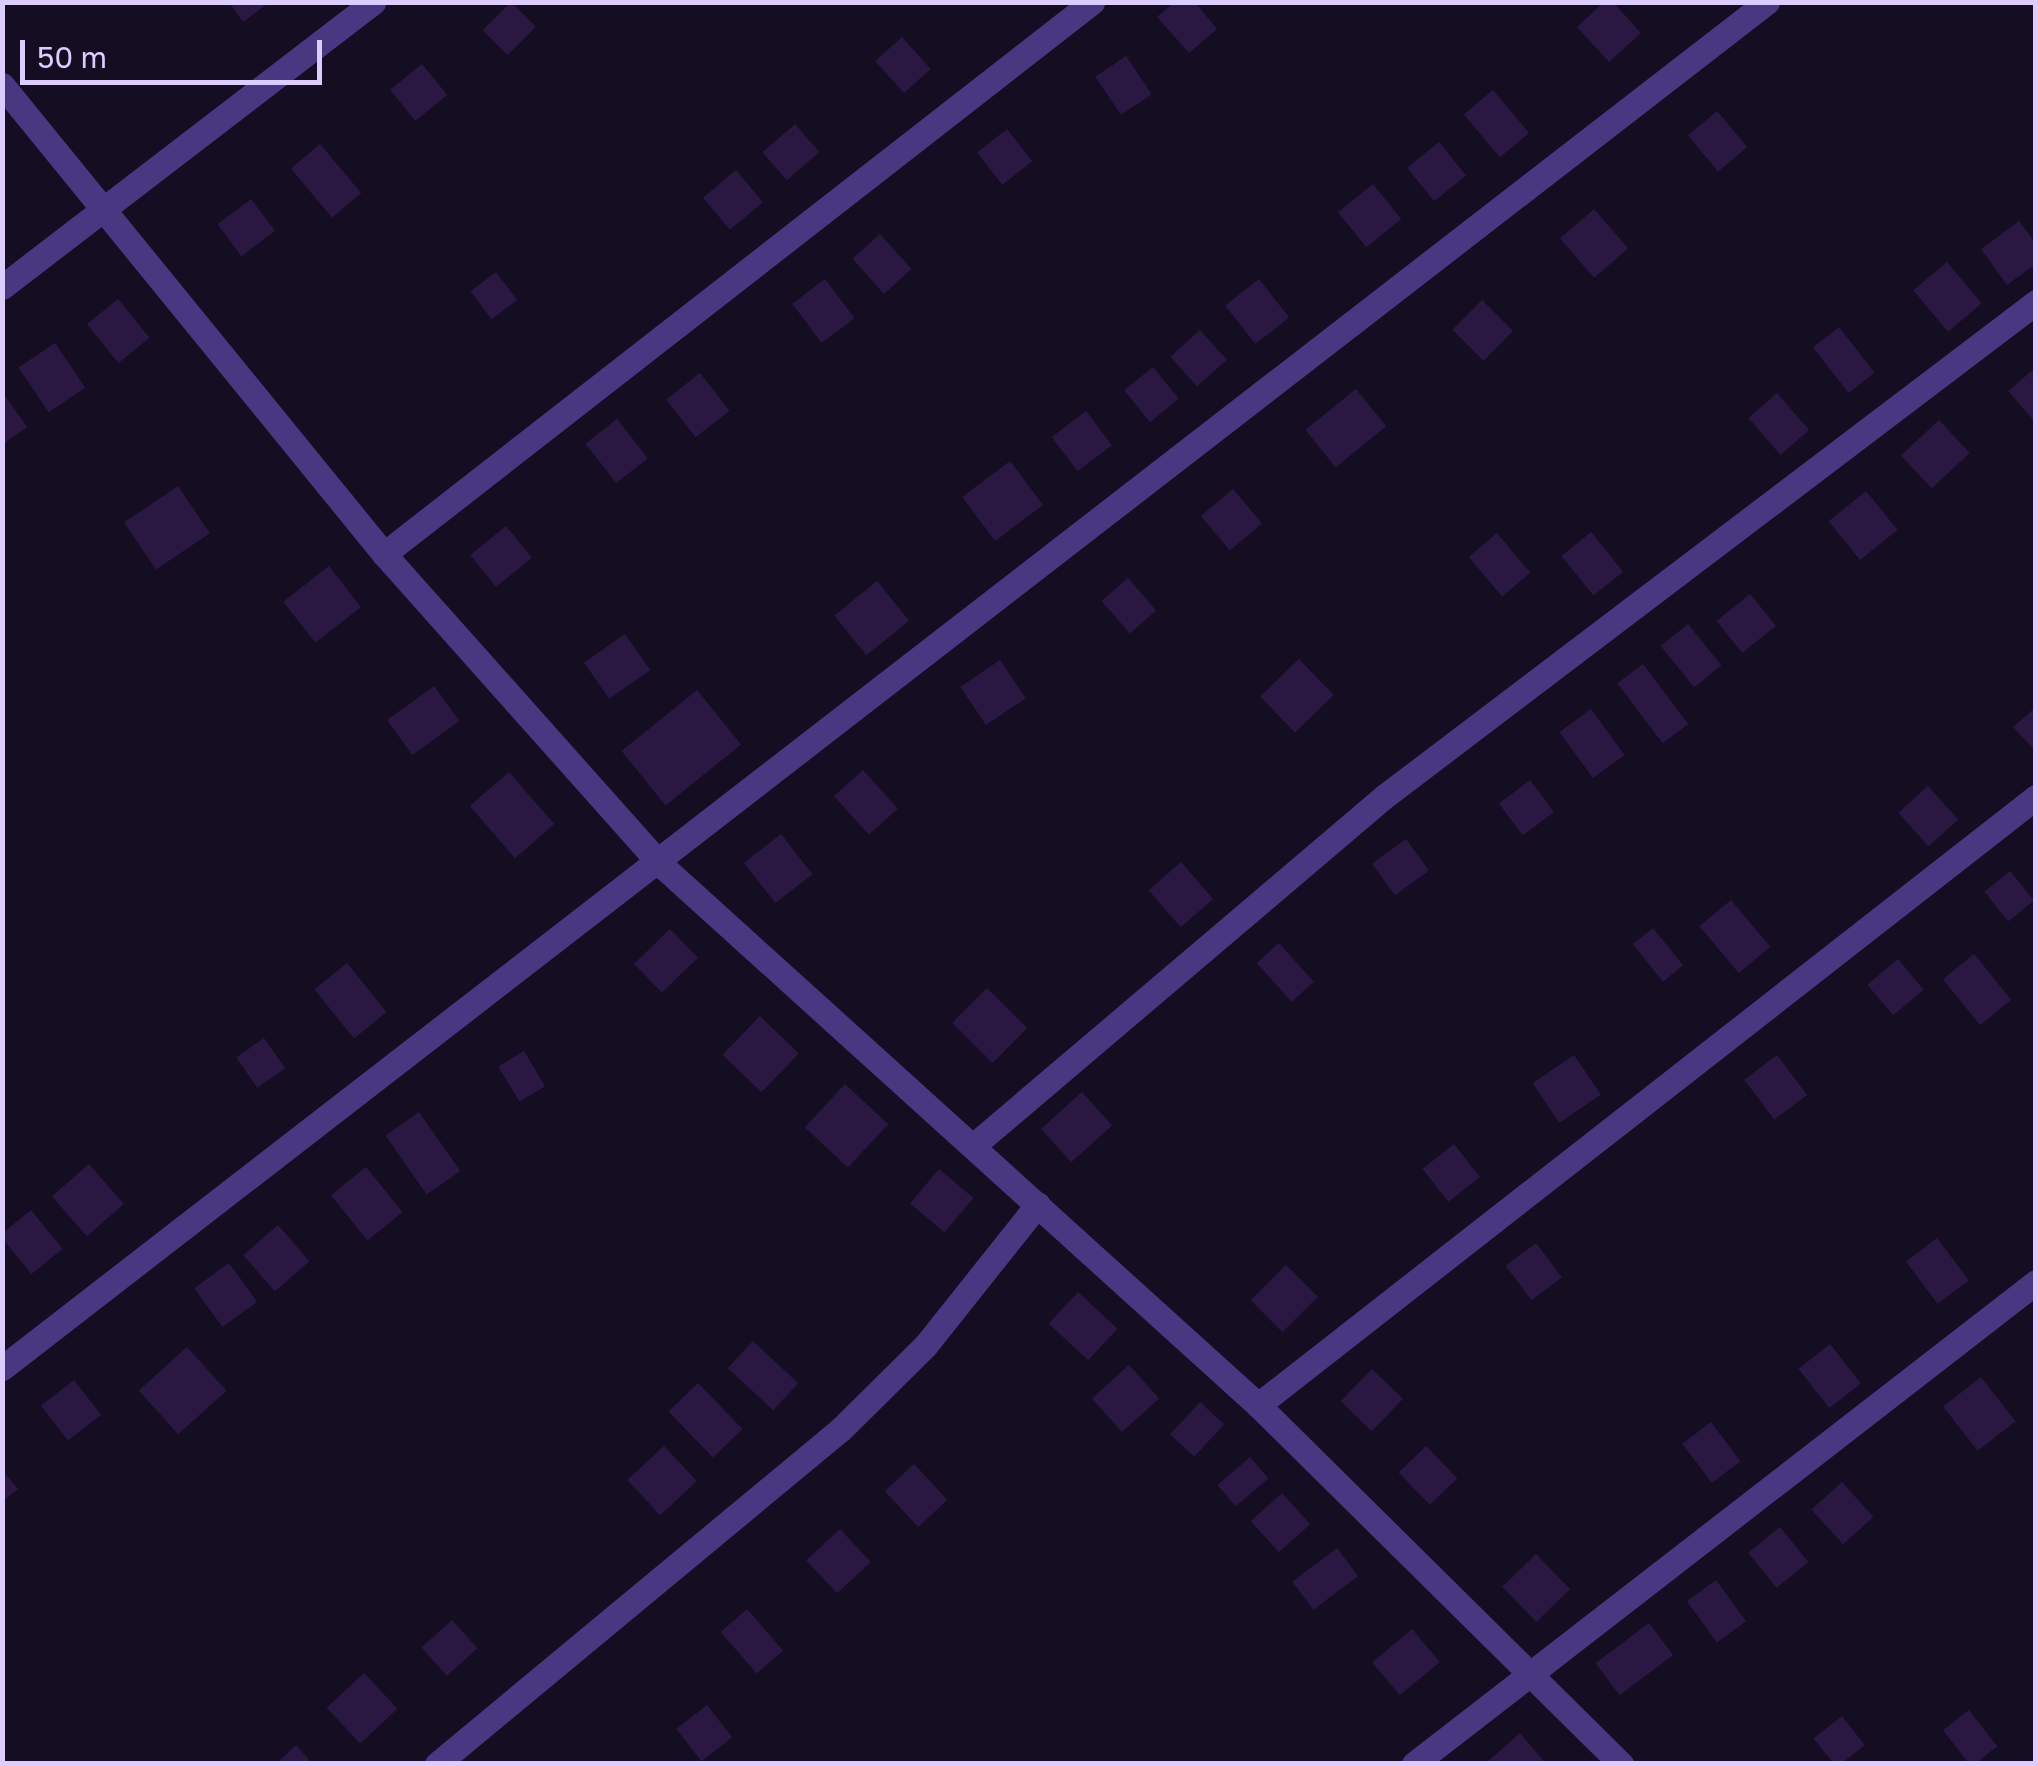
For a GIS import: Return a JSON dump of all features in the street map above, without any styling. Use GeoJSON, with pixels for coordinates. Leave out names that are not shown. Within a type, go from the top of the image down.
{"type":"FeatureCollection","features":[{"type":"Feature","properties":{"kind":"street"},"geometry":{"type":"LineString","coordinates":[[2,287],[374,2]]}},
{"type":"Feature","properties":{"kind":"street"},"geometry":{"type":"LineString","coordinates":[[384,554],[1092,2]]}},
{"type":"Feature","properties":{"kind":"street"},"geometry":{"type":"LineString","coordinates":[[2,1368],[1767,2]]}},
{"type":"Feature","properties":{"kind":"street"},"geometry":{"type":"LineString","coordinates":[[2,85],[384,554],[659,863],[1258,1406],[1525,1674],[1621,1764]]}},
{"type":"Feature","properties":{"kind":"street"},"geometry":{"type":"LineString","coordinates":[[974,1145],[1385,796],[2036,302]]}},
{"type":"Feature","properties":{"kind":"street"},"geometry":{"type":"LineString","coordinates":[[1258,1406],[2036,797]]}},
{"type":"Feature","properties":{"kind":"street"},"geometry":{"type":"LineString","coordinates":[[437,1764],[841,1429],[925,1346],[1038,1204]]}},
{"type":"Feature","properties":{"kind":"street"},"geometry":{"type":"LineString","coordinates":[[1414,1764],[1525,1674],[2036,1282]]}},
{"type":"Feature","properties":{"kind":"building"},"geometry":{"type":"Polygon","coordinates":[[[229,2],[270,2],[243,22],[229,2]]]}},
{"type":"Feature","properties":{"kind":"building"},"geometry":{"type":"Polygon","coordinates":[[[511,2],[536,27],[507,55],[483,30],[511,2]]]}},
{"type":"Feature","properties":{"kind":"building"},"geometry":{"type":"Polygon","coordinates":[[[1174,2],[1195,2],[1217,29],[1189,53],[1157,17],[1174,2]]]}},
{"type":"Feature","properties":{"kind":"building"},"geometry":{"type":"Polygon","coordinates":[[[1604,2],[1613,2],[1641,33],[1609,62],[1577,27],[1604,2]]]}},
{"type":"Feature","properties":{"kind":"building"},"geometry":{"type":"Polygon","coordinates":[[[902,37],[931,69],[904,93],[875,61],[902,37]]]}},
{"type":"Feature","properties":{"kind":"building"},"geometry":{"type":"Polygon","coordinates":[[[1126,56],[1152,94],[1121,115],[1095,77],[1126,56]]]}},
{"type":"Feature","properties":{"kind":"building"},"geometry":{"type":"Polygon","coordinates":[[[422,64],[447,95],[415,121],[390,90],[422,64]]]}},
{"type":"Feature","properties":{"kind":"building"},"geometry":{"type":"Polygon","coordinates":[[[1493,90],[1529,133],[1500,157],[1464,114],[1493,90]]]}},
{"type":"Feature","properties":{"kind":"building"},"geometry":{"type":"Polygon","coordinates":[[[1717,111],[1747,147],[1718,171],[1688,135],[1717,111]]]}},
{"type":"Feature","properties":{"kind":"building"},"geometry":{"type":"Polygon","coordinates":[[[795,124],[819,152],[787,180],[763,152],[795,124]]]}},
{"type":"Feature","properties":{"kind":"building"},"geometry":{"type":"Polygon","coordinates":[[[1007,129],[1032,161],[1002,185],[977,152],[1007,129]]]}},
{"type":"Feature","properties":{"kind":"building"},"geometry":{"type":"Polygon","coordinates":[[[1439,142],[1466,175],[1434,201],[1407,168],[1439,142]]]}},
{"type":"Feature","properties":{"kind":"building"},"geometry":{"type":"Polygon","coordinates":[[[320,144],[361,193],[332,217],[291,168],[320,144]]]}},
{"type":"Feature","properties":{"kind":"building"},"geometry":{"type":"Polygon","coordinates":[[[736,170],[763,202],[730,230],[703,198],[736,170]]]}},
{"type":"Feature","properties":{"kind":"building"},"geometry":{"type":"Polygon","coordinates":[[[1373,184],[1401,219],[1366,247],[1338,212],[1373,184]]]}},
{"type":"Feature","properties":{"kind":"building"},"geometry":{"type":"Polygon","coordinates":[[[251,199],[275,231],[242,256],[217,224],[251,199]]]}},
{"type":"Feature","properties":{"kind":"building"},"geometry":{"type":"Polygon","coordinates":[[[1594,209],[1628,248],[1594,278],[1560,239],[1594,209]]]}},
{"type":"Feature","properties":{"kind":"building"},"geometry":{"type":"Polygon","coordinates":[[[2019,221],[2036,244],[2036,264],[2007,285],[1981,249],[2019,221]]]}},
{"type":"Feature","properties":{"kind":"building"},"geometry":{"type":"Polygon","coordinates":[[[880,234],[911,269],[884,294],[853,259],[880,234]]]}},
{"type":"Feature","properties":{"kind":"building"},"geometry":{"type":"Polygon","coordinates":[[[1947,262],[1982,303],[1948,332],[1913,290],[1947,262]]]}},
{"type":"Feature","properties":{"kind":"building"},"geometry":{"type":"Polygon","coordinates":[[[496,272],[517,300],[492,319],[470,291],[496,272]]]}},
{"type":"Feature","properties":{"kind":"building"},"geometry":{"type":"Polygon","coordinates":[[[825,279],[854,318],[822,343],[792,304],[825,279]]]}},
{"type":"Feature","properties":{"kind":"building"},"geometry":{"type":"Polygon","coordinates":[[[1259,279],[1289,318],[1255,344],[1225,305],[1259,279]]]}},
{"type":"Feature","properties":{"kind":"building"},"geometry":{"type":"Polygon","coordinates":[[[118,299],[149,338],[118,363],[87,324],[118,299]]]}},
{"type":"Feature","properties":{"kind":"building"},"geometry":{"type":"Polygon","coordinates":[[[1482,300],[1513,331],[1483,361],[1452,330],[1482,300]]]}},
{"type":"Feature","properties":{"kind":"building"},"geometry":{"type":"Polygon","coordinates":[[[1839,327],[1875,373],[1849,393],[1813,347],[1839,327]]]}},
{"type":"Feature","properties":{"kind":"building"},"geometry":{"type":"Polygon","coordinates":[[[1200,330],[1227,360],[1197,386],[1170,357],[1200,330]]]}},
{"type":"Feature","properties":{"kind":"building"},"geometry":{"type":"Polygon","coordinates":[[[55,343],[85,388],[49,412],[19,368],[55,343]]]}},
{"type":"Feature","properties":{"kind":"building"},"geometry":{"type":"Polygon","coordinates":[[[1153,367],[1179,399],[1150,422],[1124,390],[1153,367]]]}},
{"type":"Feature","properties":{"kind":"building"},"geometry":{"type":"Polygon","coordinates":[[[2036,367],[2036,423],[2008,391],[2036,367]]]}},
{"type":"Feature","properties":{"kind":"building"},"geometry":{"type":"Polygon","coordinates":[[[700,373],[730,411],[696,437],[666,399],[700,373]]]}},
{"type":"Feature","properties":{"kind":"building"},"geometry":{"type":"Polygon","coordinates":[[[1356,389],[1386,426],[1336,467],[1305,430],[1356,389]]]}},
{"type":"Feature","properties":{"kind":"building"},"geometry":{"type":"Polygon","coordinates":[[[2,391],[27,427],[2,445],[2,391]]]}},
{"type":"Feature","properties":{"kind":"building"},"geometry":{"type":"Polygon","coordinates":[[[1777,393],[1809,430],[1780,455],[1748,418],[1777,393]]]}},
{"type":"Feature","properties":{"kind":"building"},"geometry":{"type":"Polygon","coordinates":[[[1086,411],[1112,445],[1078,471],[1052,437],[1086,411]]]}},
{"type":"Feature","properties":{"kind":"building"},"geometry":{"type":"Polygon","coordinates":[[[617,419],[648,458],[616,483],[585,444],[617,419]]]}},
{"type":"Feature","properties":{"kind":"building"},"geometry":{"type":"Polygon","coordinates":[[[1939,420],[1970,453],[1932,488],[1901,455],[1939,420]]]}},
{"type":"Feature","properties":{"kind":"building"},"geometry":{"type":"Polygon","coordinates":[[[1010,461],[1043,505],[995,541],[962,497],[1010,461]]]}},
{"type":"Feature","properties":{"kind":"building"},"geometry":{"type":"Polygon","coordinates":[[[178,486],[210,533],[156,570],[124,522],[178,486]]]}},
{"type":"Feature","properties":{"kind":"building"},"geometry":{"type":"Polygon","coordinates":[[[1233,489],[1262,523],[1230,550],[1201,516],[1233,489]]]}},
{"type":"Feature","properties":{"kind":"building"},"geometry":{"type":"Polygon","coordinates":[[[1866,491],[1897,530],[1860,560],[1829,521],[1866,491]]]}},
{"type":"Feature","properties":{"kind":"building"},"geometry":{"type":"Polygon","coordinates":[[[506,526],[532,558],[496,587],[470,555],[506,526]]]}},
{"type":"Feature","properties":{"kind":"building"},"geometry":{"type":"Polygon","coordinates":[[[1591,532],[1623,572],[1594,596],[1561,556],[1591,532]]]}},
{"type":"Feature","properties":{"kind":"building"},"geometry":{"type":"Polygon","coordinates":[[[1497,533],[1530,573],[1502,597],[1469,557],[1497,533]]]}},
{"type":"Feature","properties":{"kind":"building"},"geometry":{"type":"Polygon","coordinates":[[[329,566],[361,607],[315,643],[283,602],[329,566]]]}},
{"type":"Feature","properties":{"kind":"building"},"geometry":{"type":"Polygon","coordinates":[[[1128,578],[1156,610],[1130,633],[1102,601],[1128,578]]]}},
{"type":"Feature","properties":{"kind":"building"},"geometry":{"type":"Polygon","coordinates":[[[877,581],[909,621],[866,655],[834,616],[877,581]]]}},
{"type":"Feature","properties":{"kind":"building"},"geometry":{"type":"Polygon","coordinates":[[[1750,594],[1776,626],[1742,653],[1717,621],[1750,594]]]}},
{"type":"Feature","properties":{"kind":"building"},"geometry":{"type":"Polygon","coordinates":[[[1688,624],[1721,665],[1694,687],[1661,646],[1688,624]]]}},
{"type":"Feature","properties":{"kind":"building"},"geometry":{"type":"Polygon","coordinates":[[[625,634],[650,670],[609,699],[584,663],[625,634]]]}},
{"type":"Feature","properties":{"kind":"building"},"geometry":{"type":"Polygon","coordinates":[[[1299,659],[1334,695],[1295,732],[1260,697],[1299,659]]]}},
{"type":"Feature","properties":{"kind":"building"},"geometry":{"type":"Polygon","coordinates":[[[1000,660],[1026,698],[986,725],[960,687],[1000,660]]]}},
{"type":"Feature","properties":{"kind":"building"},"geometry":{"type":"Polygon","coordinates":[[[1643,664],[1688,724],[1663,743],[1617,683],[1643,664]]]}},
{"type":"Feature","properties":{"kind":"building"},"geometry":{"type":"Polygon","coordinates":[[[434,686],[459,721],[412,755],[387,720],[434,686]]]}},
{"type":"Feature","properties":{"kind":"building"},"geometry":{"type":"Polygon","coordinates":[[[697,690],[741,744],[666,805],[622,751],[697,690]]]}},
{"type":"Feature","properties":{"kind":"building"},"geometry":{"type":"Polygon","coordinates":[[[2036,707],[2036,751],[2013,727],[2036,707]]]}},
{"type":"Feature","properties":{"kind":"building"},"geometry":{"type":"Polygon","coordinates":[[[1591,709],[1625,755],[1593,778],[1559,732],[1591,709]]]}},
{"type":"Feature","properties":{"kind":"building"},"geometry":{"type":"Polygon","coordinates":[[[863,770],[898,809],[869,835],[834,796],[863,770]]]}},
{"type":"Feature","properties":{"kind":"building"},"geometry":{"type":"Polygon","coordinates":[[[509,772],[554,824],[515,858],[470,806],[509,772]]]}},
{"type":"Feature","properties":{"kind":"building"},"geometry":{"type":"Polygon","coordinates":[[[1530,780],[1554,812],[1523,835],[1499,803],[1530,780]]]}},
{"type":"Feature","properties":{"kind":"building"},"geometry":{"type":"Polygon","coordinates":[[[1928,786],[1958,819],[1928,846],[1898,813],[1928,786]]]}},
{"type":"Feature","properties":{"kind":"building"},"geometry":{"type":"Polygon","coordinates":[[[781,834],[812,874],[775,903],[744,863],[781,834]]]}},
{"type":"Feature","properties":{"kind":"building"},"geometry":{"type":"Polygon","coordinates":[[[1406,839],[1429,871],[1395,895],[1372,864],[1406,839]]]}},
{"type":"Feature","properties":{"kind":"building"},"geometry":{"type":"Polygon","coordinates":[[[1181,862],[1213,899],[1181,927],[1149,890],[1181,862]]]}},
{"type":"Feature","properties":{"kind":"building"},"geometry":{"type":"Polygon","coordinates":[[[2010,871],[2034,901],[2008,921],[1984,892],[2010,871]]]}},
{"type":"Feature","properties":{"kind":"building"},"geometry":{"type":"Polygon","coordinates":[[[1731,900],[1770,947],[1739,973],[1700,926],[1731,900]]]}},
{"type":"Feature","properties":{"kind":"building"},"geometry":{"type":"Polygon","coordinates":[[[1653,928],[1683,965],[1663,982],[1633,944],[1653,928]]]}},
{"type":"Feature","properties":{"kind":"building"},"geometry":{"type":"Polygon","coordinates":[[[670,929],[698,958],[662,993],[634,964],[670,929]]]}},
{"type":"Feature","properties":{"kind":"building"},"geometry":{"type":"Polygon","coordinates":[[[1279,943],[1314,982],[1292,1002],[1257,963],[1279,943]]]}},
{"type":"Feature","properties":{"kind":"building"},"geometry":{"type":"Polygon","coordinates":[[[1974,954],[2011,1000],[1980,1025],[1943,979],[1974,954]]]}},
{"type":"Feature","properties":{"kind":"building"},"geometry":{"type":"Polygon","coordinates":[[[1898,959],[1924,990],[1893,1015],[1867,985],[1898,959]]]}},
{"type":"Feature","properties":{"kind":"building"},"geometry":{"type":"Polygon","coordinates":[[[347,963],[387,1012],[354,1038],[314,989],[347,963]]]}},
{"type":"Feature","properties":{"kind":"building"},"geometry":{"type":"Polygon","coordinates":[[[987,988],[1027,1028],[993,1063],[952,1023],[987,988]]]}},
{"type":"Feature","properties":{"kind":"building"},"geometry":{"type":"Polygon","coordinates":[[[760,1016],[799,1054],[761,1092],[722,1055],[760,1016]]]}},
{"type":"Feature","properties":{"kind":"building"},"geometry":{"type":"Polygon","coordinates":[[[264,1038],[285,1068],[257,1088],[236,1058],[264,1038]]]}},
{"type":"Feature","properties":{"kind":"building"},"geometry":{"type":"Polygon","coordinates":[[[524,1051],[545,1086],[519,1102],[498,1066],[524,1051]]]}},
{"type":"Feature","properties":{"kind":"building"},"geometry":{"type":"Polygon","coordinates":[[[1574,1055],[1601,1095],[1559,1123],[1533,1083],[1574,1055]]]}},
{"type":"Feature","properties":{"kind":"building"},"geometry":{"type":"Polygon","coordinates":[[[1777,1055],[1807,1095],[1774,1120],[1744,1080],[1777,1055]]]}},
{"type":"Feature","properties":{"kind":"building"},"geometry":{"type":"Polygon","coordinates":[[[845,1084],[888,1124],[848,1167],[805,1127],[845,1084]]]}},
{"type":"Feature","properties":{"kind":"building"},"geometry":{"type":"Polygon","coordinates":[[[1082,1092],[1112,1125],[1071,1162],[1041,1129],[1082,1092]]]}},
{"type":"Feature","properties":{"kind":"building"},"geometry":{"type":"Polygon","coordinates":[[[419,1112],[460,1171],[427,1194],[385,1136],[419,1112]]]}},
{"type":"Feature","properties":{"kind":"building"},"geometry":{"type":"Polygon","coordinates":[[[1454,1144],[1480,1177],[1448,1202],[1422,1169],[1454,1144]]]}},
{"type":"Feature","properties":{"kind":"building"},"geometry":{"type":"Polygon","coordinates":[[[89,1164],[124,1204],[87,1236],[52,1196],[89,1164]]]}},
{"type":"Feature","properties":{"kind":"building"},"geometry":{"type":"Polygon","coordinates":[[[366,1167],[403,1212],[368,1240],[331,1195],[366,1167]]]}},
{"type":"Feature","properties":{"kind":"building"},"geometry":{"type":"Polygon","coordinates":[[[939,1169],[973,1198],[945,1232],[910,1203],[939,1169]]]}},
{"type":"Feature","properties":{"kind":"building"},"geometry":{"type":"Polygon","coordinates":[[[31,1210],[62,1249],[31,1274],[2,1238],[2,1233],[31,1210]]]}},
{"type":"Feature","properties":{"kind":"building"},"geometry":{"type":"Polygon","coordinates":[[[278,1225],[309,1261],[275,1291],[243,1255],[278,1225]]]}},
{"type":"Feature","properties":{"kind":"building"},"geometry":{"type":"Polygon","coordinates":[[[1937,1238],[1969,1280],[1938,1304],[1906,1261],[1937,1238]]]}},
{"type":"Feature","properties":{"kind":"building"},"geometry":{"type":"Polygon","coordinates":[[[1536,1243],[1562,1277],[1532,1300],[1506,1266],[1536,1243]]]}},
{"type":"Feature","properties":{"kind":"building"},"geometry":{"type":"Polygon","coordinates":[[[229,1263],[257,1302],[222,1327],[194,1288],[229,1263]]]}},
{"type":"Feature","properties":{"kind":"building"},"geometry":{"type":"Polygon","coordinates":[[[1286,1265],[1318,1297],[1282,1332],[1251,1300],[1286,1265]]]}},
{"type":"Feature","properties":{"kind":"building"},"geometry":{"type":"Polygon","coordinates":[[[1078,1292],[1117,1329],[1088,1360],[1049,1323],[1078,1292]]]}},
{"type":"Feature","properties":{"kind":"building"},"geometry":{"type":"Polygon","coordinates":[[[753,1341],[798,1383],[773,1410],[728,1368],[753,1341]]]}},
{"type":"Feature","properties":{"kind":"building"},"geometry":{"type":"Polygon","coordinates":[[[1830,1344],[1861,1383],[1829,1408],[1798,1369],[1830,1344]]]}},
{"type":"Feature","properties":{"kind":"building"},"geometry":{"type":"Polygon","coordinates":[[[187,1347],[226,1391],[178,1434],[139,1390],[187,1347]]]}},
{"type":"Feature","properties":{"kind":"building"},"geometry":{"type":"Polygon","coordinates":[[[1129,1365],[1159,1398],[1122,1432],[1092,1398],[1129,1365]]]}},
{"type":"Feature","properties":{"kind":"building"},"geometry":{"type":"Polygon","coordinates":[[[1372,1369],[1403,1399],[1372,1431],[1341,1401],[1372,1369]]]}},
{"type":"Feature","properties":{"kind":"building"},"geometry":{"type":"Polygon","coordinates":[[[1981,1377],[2015,1421],[1978,1451],[1943,1407],[1981,1377]]]}},
{"type":"Feature","properties":{"kind":"building"},"geometry":{"type":"Polygon","coordinates":[[[74,1380],[101,1415],[68,1441],[41,1406],[74,1380]]]}},
{"type":"Feature","properties":{"kind":"building"},"geometry":{"type":"Polygon","coordinates":[[[698,1383],[742,1429],[713,1458],[669,1411],[698,1383]]]}},
{"type":"Feature","properties":{"kind":"building"},"geometry":{"type":"Polygon","coordinates":[[[1200,1402],[1224,1425],[1194,1457],[1170,1434],[1200,1402]]]}},
{"type":"Feature","properties":{"kind":"building"},"geometry":{"type":"Polygon","coordinates":[[[1711,1422],[1740,1461],[1712,1483],[1682,1444],[1711,1422]]]}},
{"type":"Feature","properties":{"kind":"building"},"geometry":{"type":"Polygon","coordinates":[[[664,1446],[697,1481],[660,1515],[627,1480],[664,1446]]]}},
{"type":"Feature","properties":{"kind":"building"},"geometry":{"type":"Polygon","coordinates":[[[1426,1446],[1457,1478],[1430,1505],[1399,1472],[1426,1446]]]}},
{"type":"Feature","properties":{"kind":"building"},"geometry":{"type":"Polygon","coordinates":[[[1250,1457],[1268,1478],[1236,1506],[1218,1485],[1250,1457]]]}},
{"type":"Feature","properties":{"kind":"building"},"geometry":{"type":"Polygon","coordinates":[[[914,1464],[947,1500],[918,1527],[885,1491],[914,1464]]]}},
{"type":"Feature","properties":{"kind":"building"},"geometry":{"type":"Polygon","coordinates":[[[2,1470],[18,1489],[2,1502],[2,1470]]]}},
{"type":"Feature","properties":{"kind":"building"},"geometry":{"type":"Polygon","coordinates":[[[1842,1482],[1873,1517],[1843,1544],[1812,1509],[1842,1482]]]}},
{"type":"Feature","properties":{"kind":"building"},"geometry":{"type":"Polygon","coordinates":[[[1282,1493],[1310,1524],[1279,1552],[1251,1521],[1282,1493]]]}},
{"type":"Feature","properties":{"kind":"building"},"geometry":{"type":"Polygon","coordinates":[[[1780,1527],[1808,1562],[1776,1588],[1748,1553],[1780,1527]]]}},
{"type":"Feature","properties":{"kind":"building"},"geometry":{"type":"Polygon","coordinates":[[[840,1529],[871,1562],[837,1593],[806,1560],[840,1529]]]}},
{"type":"Feature","properties":{"kind":"building"},"geometry":{"type":"Polygon","coordinates":[[[1337,1548],[1358,1576],[1313,1610],[1292,1582],[1337,1548]]]}},
{"type":"Feature","properties":{"kind":"building"},"geometry":{"type":"Polygon","coordinates":[[[1536,1554],[1570,1589],[1536,1622],[1502,1587],[1536,1554]]]}},
{"type":"Feature","properties":{"kind":"building"},"geometry":{"type":"Polygon","coordinates":[[[1716,1580],[1746,1621],[1717,1642],[1687,1601],[1716,1580]]]}},
{"type":"Feature","properties":{"kind":"building"},"geometry":{"type":"Polygon","coordinates":[[[747,1609],[783,1651],[757,1673],[721,1632],[747,1609]]]}},
{"type":"Feature","properties":{"kind":"building"},"geometry":{"type":"Polygon","coordinates":[[[452,1620],[477,1648],[447,1676],[422,1647],[452,1620]]]}},
{"type":"Feature","properties":{"kind":"building"},"geometry":{"type":"Polygon","coordinates":[[[1649,1623],[1673,1655],[1620,1695],[1595,1663],[1649,1623]]]}},
{"type":"Feature","properties":{"kind":"building"},"geometry":{"type":"Polygon","coordinates":[[[1412,1629],[1440,1662],[1400,1695],[1372,1662],[1412,1629]]]}},
{"type":"Feature","properties":{"kind":"building"},"geometry":{"type":"Polygon","coordinates":[[[364,1673],[397,1709],[360,1744],[327,1708],[364,1673]]]}},
{"type":"Feature","properties":{"kind":"building"},"geometry":{"type":"Polygon","coordinates":[[[707,1705],[732,1737],[702,1761],[676,1729],[707,1705]]]}},
{"type":"Feature","properties":{"kind":"building"},"geometry":{"type":"Polygon","coordinates":[[[1969,1710],[1997,1746],[1969,1764],[1943,1730],[1969,1710]]]}},
{"type":"Feature","properties":{"kind":"building"},"geometry":{"type":"Polygon","coordinates":[[[1842,1716],[1865,1745],[1841,1764],[1834,1764],[1814,1738],[1842,1716]]]}},
{"type":"Feature","properties":{"kind":"building"},"geometry":{"type":"Polygon","coordinates":[[[1520,1733],[1546,1764],[1485,1764],[1520,1733]]]}},
{"type":"Feature","properties":{"kind":"building"},"geometry":{"type":"Polygon","coordinates":[[[296,1745],[313,1764],[276,1764],[296,1745]]]}}]}
